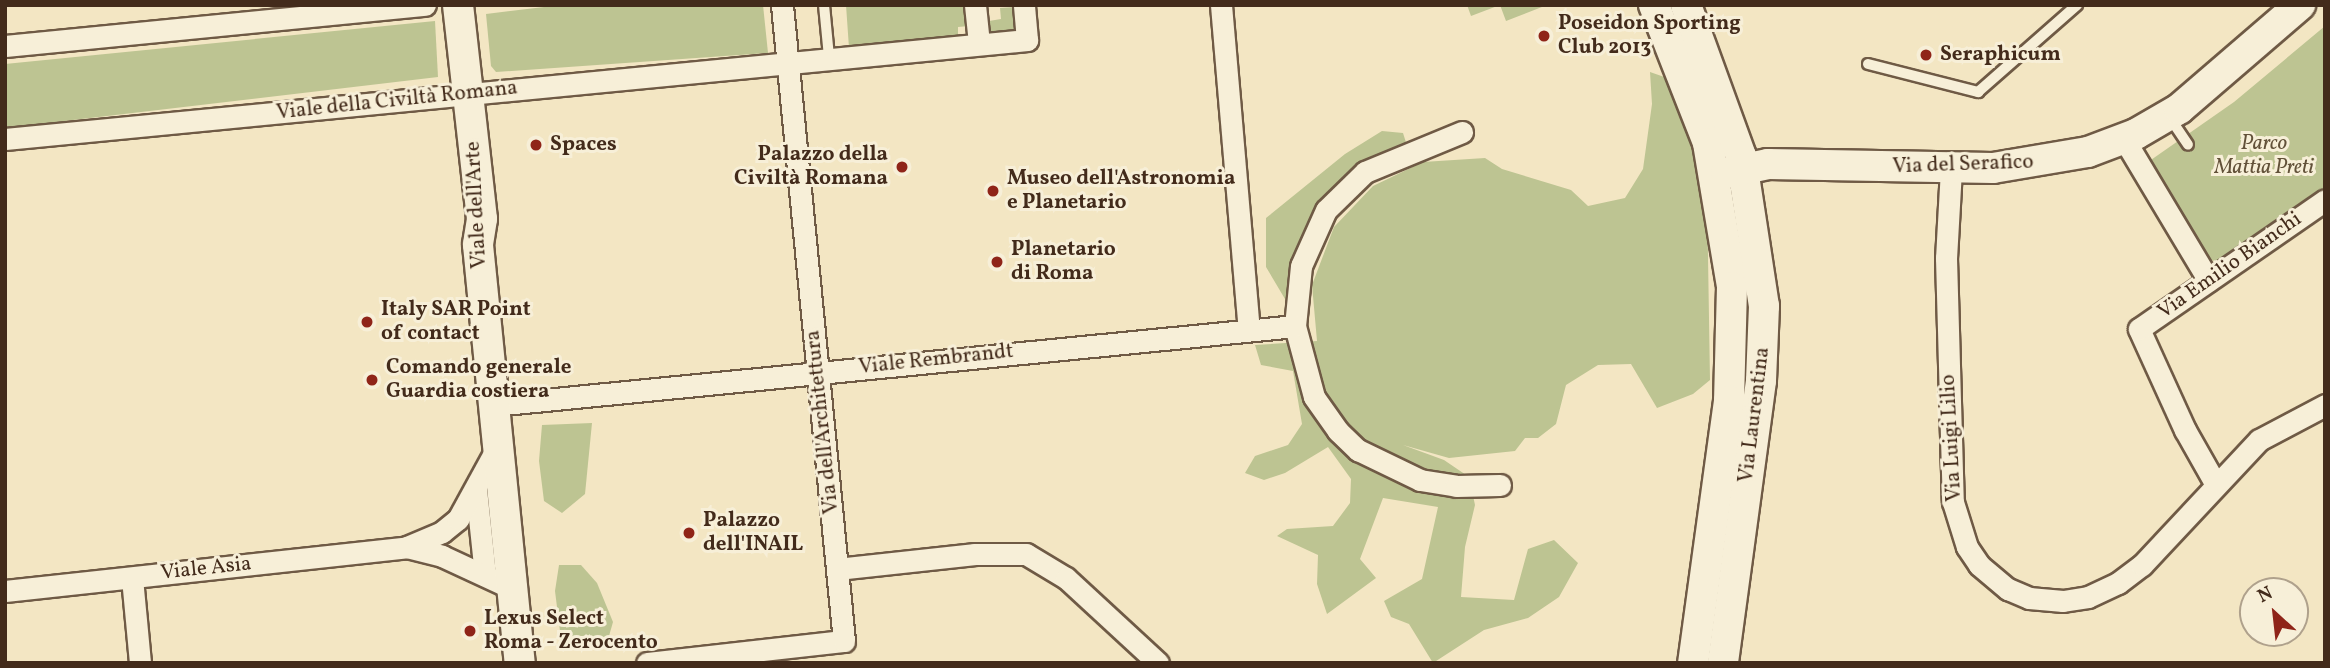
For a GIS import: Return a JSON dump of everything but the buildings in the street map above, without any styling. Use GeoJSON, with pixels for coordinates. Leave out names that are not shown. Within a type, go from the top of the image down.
{"type":"FeatureCollection","features":[{"type":"Feature","properties":{"kind":"main road","name":"Viale dell'Arte"},"geometry":{"type":"LineString","coordinates":[[458,5],[482,219],[478,244],[520,663]]}},
{"type":"Feature","properties":{"kind":"main road","name":"Via Laurentina"},"geometry":{"type":"LineString","coordinates":[[1654,5],[1698,114],[1730,172],[1761,269],[1764,343],[1723,663]]}},
{"type":"Feature","properties":{"kind":"main road","name":"Via Laurentina"},"geometry":{"type":"LineString","coordinates":[[1686,5],[1728,113],[1732,288],[1731,370],[1693,663]]}},
{"type":"Feature","properties":{"kind":"main road","name":"Via del Serafico"},"geometry":{"type":"LineString","coordinates":[[1730,172],[1776,164],[1951,169],[2053,161],[2124,139],[2168,116],[2300,5]]}},
{"type":"Feature","properties":{"kind":"street"},"geometry":{"type":"LineString","coordinates":[[5,46],[425,5]]}},
{"type":"Feature","properties":{"kind":"street","name":"Via dell'Architettura"},"geometry":{"type":"LineString","coordinates":[[647,663],[844,641],[782,5]]}},
{"type":"Feature","properties":{"kind":"street"},"geometry":{"type":"LineString","coordinates":[[975,5],[979,44]]}},
{"type":"Feature","properties":{"kind":"street","name":"Viale della Civiltà Romana"},"geometry":{"type":"LineString","coordinates":[[5,139],[829,57],[1027,40],[1024,5]]}},
{"type":"Feature","properties":{"kind":"street"},"geometry":{"type":"LineString","coordinates":[[1221,5],[1249,330]]}},
{"type":"Feature","properties":{"kind":"street"},"geometry":{"type":"LineString","coordinates":[[1461,132],[1365,172],[1326,210],[1301,266],[1294,326],[1314,397],[1331,423],[1359,450],[1390,469],[1435,484],[1500,485]]}},
{"type":"Feature","properties":{"kind":"street"},"geometry":{"type":"LineString","coordinates":[[2124,139],[2209,281]]}},
{"type":"Feature","properties":{"kind":"street","name":"Via Luigi Lilio"},"geometry":{"type":"LineString","coordinates":[[1951,169],[1946,258],[1954,502],[1963,539],[1979,565],[1996,581],[2029,598],[2063,601],[2088,597],[2142,565],[2215,483],[2259,440],[2325,405]]}},
{"type":"Feature","properties":{"kind":"street","name":"Via Emilio Bianchi"},"geometry":{"type":"LineString","coordinates":[[2215,483],[2185,430],[2139,329],[2325,200]]}},
{"type":"Feature","properties":{"kind":"street","name":"Viale Rembrandt"},"geometry":{"type":"LineString","coordinates":[[494,405],[1294,326]]}},
{"type":"Feature","properties":{"kind":"street"},"geometry":{"type":"LineString","coordinates":[[407,547],[452,526],[477,489],[498,446]]}},
{"type":"Feature","properties":{"kind":"street"},"geometry":{"type":"LineString","coordinates":[[477,489],[485,575]]}},
{"type":"Feature","properties":{"kind":"street"},"geometry":{"type":"LineString","coordinates":[[407,547],[485,575],[513,589]]}},
{"type":"Feature","properties":{"kind":"street","name":"Viale Asia"},"geometry":{"type":"LineString","coordinates":[[5,591],[407,547]]}},
{"type":"Feature","properties":{"kind":"street"},"geometry":{"type":"LineString","coordinates":[[837,569],[1016,552],[1049,564],[1157,663]]}},
{"type":"Feature","properties":{"kind":"street"},"geometry":{"type":"LineString","coordinates":[[132,578],[141,663]]}},
{"type":"Feature","properties":{"kind":"lane"},"geometry":{"type":"LineString","coordinates":[[824,5],[829,57]]}},
{"type":"Feature","properties":{"kind":"lane"},"geometry":{"type":"LineString","coordinates":[[1868,64],[1978,92],[2077,5]]}},
{"type":"Feature","properties":{"kind":"lane"},"geometry":{"type":"LineString","coordinates":[[2168,116],[2188,145]]}},
{"type":"Feature","properties":{"kind":"green space"},"geometry":{"type":"Polygon","coordinates":[[[561,5],[763,5],[768,53],[496,72],[491,66],[486,14],[561,5]]]}},
{"type":"Feature","properties":{"kind":"green space"},"geometry":{"type":"Polygon","coordinates":[[[846,5],[967,5],[969,26],[958,27],[958,39],[849,48],[846,5]]]}},
{"type":"Feature","properties":{"kind":"green space"},"geometry":{"type":"Polygon","coordinates":[[[1467,5],[1500,5],[1471,16],[1467,5]]]}},
{"type":"Feature","properties":{"kind":"green space"},"geometry":{"type":"Polygon","coordinates":[[[1500,5],[1547,5],[1506,21],[1500,5]]]}},
{"type":"Feature","properties":{"kind":"green space"},"geometry":{"type":"Polygon","coordinates":[[[1015,7],[1017,33],[990,36],[989,21],[1001,19],[1000,8],[1015,7]]]}},
{"type":"Feature","properties":{"kind":"green space"},"geometry":{"type":"Polygon","coordinates":[[[435,21],[438,77],[5,128],[5,64],[435,21]]]}},
{"type":"Feature","properties":{"kind":"green space","name":"Parco Mattia Preti"},"geometry":{"type":"Polygon","coordinates":[[[2325,26],[2325,188],[2230,254],[2216,261],[2204,259],[2148,162],[2234,102],[2325,26]]]}},
{"type":"Feature","properties":{"kind":"green space"},"geometry":{"type":"Polygon","coordinates":[[[1650,72],[1670,79],[1707,194],[1710,380],[1693,394],[1657,408],[1631,364],[1598,365],[1566,385],[1556,424],[1538,438],[1525,438],[1515,451],[1449,458],[1403,445],[1444,460],[1469,477],[1475,505],[1465,547],[1461,597],[1514,600],[1528,549],[1554,540],[1578,563],[1559,597],[1528,618],[1484,630],[1433,663],[1409,624],[1391,617],[1384,601],[1422,579],[1438,507],[1383,498],[1360,559],[1376,578],[1327,614],[1317,584],[1318,555],[1277,536],[1287,529],[1333,526],[1350,503],[1351,479],[1328,447],[1285,473],[1264,480],[1245,473],[1255,456],[1288,445],[1302,424],[1293,371],[1261,365],[1255,345],[1317,341],[1312,285],[1334,227],[1373,186],[1423,162],[1485,158],[1502,169],[1571,190],[1588,206],[1625,198],[1643,169],[1652,104],[1650,72]]]}},
{"type":"Feature","properties":{"kind":"green space"},"geometry":{"type":"Polygon","coordinates":[[[1382,131],[1403,133],[1410,155],[1362,177],[1308,252],[1305,291],[1285,299],[1266,267],[1266,218],[1345,154],[1382,131]]]}},
{"type":"Feature","properties":{"kind":"green space"},"geometry":{"type":"Polygon","coordinates":[[[592,423],[585,494],[562,513],[544,501],[539,461],[542,425],[592,423]]]}},
{"type":"Feature","properties":{"kind":"green space"},"geometry":{"type":"Polygon","coordinates":[[[559,565],[581,565],[597,583],[613,622],[609,636],[578,643],[560,631],[555,591],[559,565]]]}},
{"type":"Feature","properties":{"kind":"place","name":"Poseidon Sporting Club 2013"},"geometry":{"type":"Point","coordinates":[1544,36]}},
{"type":"Feature","properties":{"kind":"place","name":"Seraphicum"},"geometry":{"type":"Point","coordinates":[1926,55]}},
{"type":"Feature","properties":{"kind":"place","name":"Spaces"},"geometry":{"type":"Point","coordinates":[536,145]}},
{"type":"Feature","properties":{"kind":"place","name":"Palazzo della Civiltà Romana"},"geometry":{"type":"Point","coordinates":[902,167]}},
{"type":"Feature","properties":{"kind":"place","name":"Museo dell'Astronomia e Planetario"},"geometry":{"type":"Point","coordinates":[993,191]}},
{"type":"Feature","properties":{"kind":"place","name":"Planetario di Roma"},"geometry":{"type":"Point","coordinates":[997,262]}},
{"type":"Feature","properties":{"kind":"place","name":"Italy SAR Point of contact"},"geometry":{"type":"Point","coordinates":[367,322]}},
{"type":"Feature","properties":{"kind":"place","name":"Comando generale Guardia costiera"},"geometry":{"type":"Point","coordinates":[372,380]}},
{"type":"Feature","properties":{"kind":"place","name":"Palazzo dell'INAIL"},"geometry":{"type":"Point","coordinates":[689,533]}},
{"type":"Feature","properties":{"kind":"place","name":"Lexus Select Roma - Zerocento"},"geometry":{"type":"Point","coordinates":[470,631]}}]}
